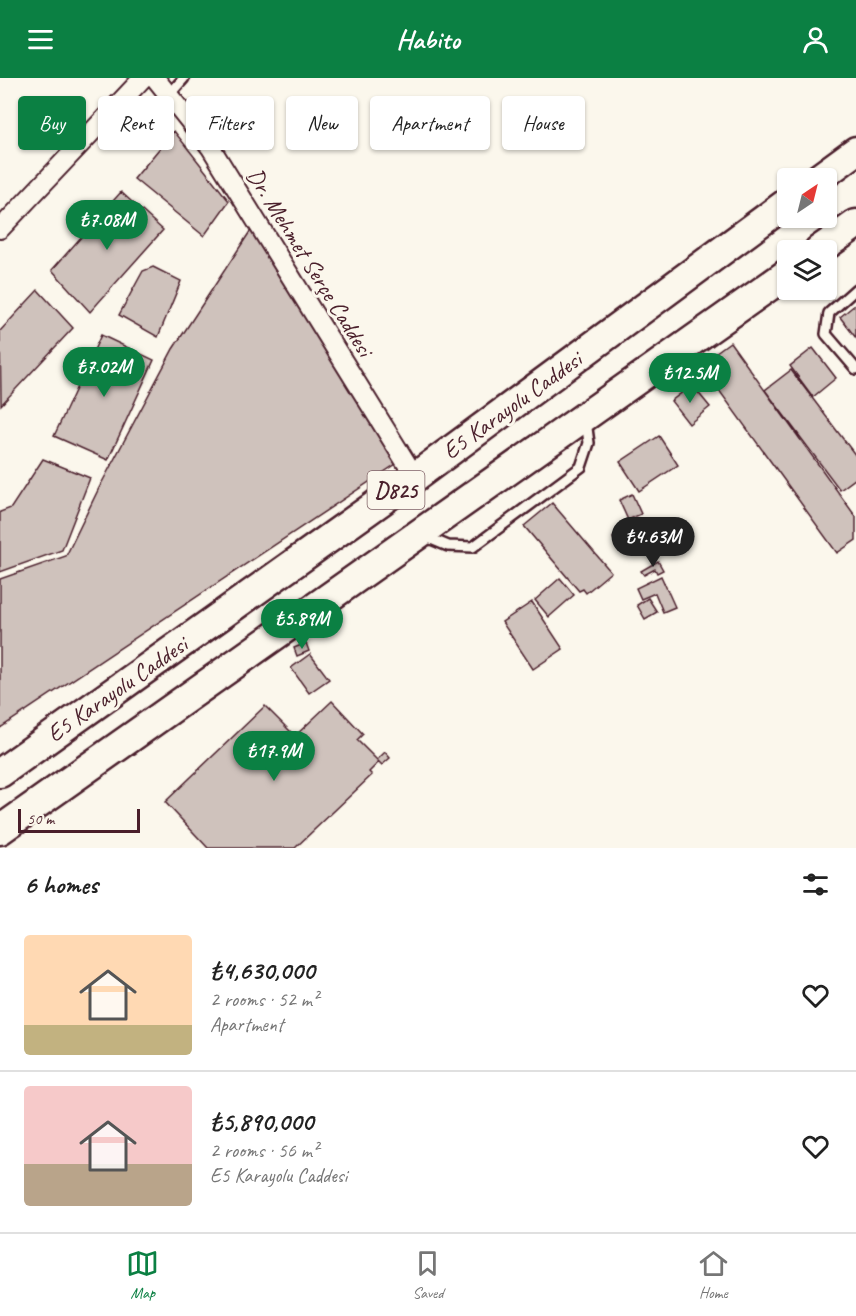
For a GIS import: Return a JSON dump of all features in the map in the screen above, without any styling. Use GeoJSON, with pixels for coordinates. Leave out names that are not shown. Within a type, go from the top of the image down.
{"type":"FeatureCollection","features":[{"type":"Feature","properties":{"kind":"highway"},"geometry":{"type":"LineString","coordinates":[[833,168],[856,151]]}},
{"type":"Feature","properties":{"kind":"highway","name":"E5 Karayolu Caddesi"},"geometry":{"type":"LineString","coordinates":[[0,772],[415,477],[777,210]]}},
{"type":"Feature","properties":{"kind":"highway"},"geometry":{"type":"LineString","coordinates":[[833,240],[856,224]]}},
{"type":"Feature","properties":{"kind":"highway","name":"E5 Karayolu Caddesi"},"geometry":{"type":"LineString","coordinates":[[0,830],[777,281]]}},
{"type":"Feature","properties":{"kind":"street"},"geometry":{"type":"LineString","coordinates":[[0,229],[143,78]]}},
{"type":"Feature","properties":{"kind":"street","name":"Dr. Mehmet Serçe Caddesi"},"geometry":{"type":"LineString","coordinates":[[155,78],[211,148],[415,477]]}},
{"type":"Feature","properties":{"kind":"lane"},"geometry":{"type":"LineString","coordinates":[[169,95],[184,78]]}},
{"type":"Feature","properties":{"kind":"lane"},"geometry":{"type":"LineString","coordinates":[[856,289],[829,313],[826,334],[856,369]]}},
{"type":"Feature","properties":{"kind":"lane"},"geometry":{"type":"LineString","coordinates":[[419,534],[448,546],[473,547],[581,467],[589,443],[585,415]]}},
{"type":"Feature","properties":{"kind":"building"},"geometry":{"type":"Polygon","coordinates":[[[174,131],[186,146],[186,150],[189,150],[229,201],[204,236],[134,179],[158,150],[174,150],[174,131]]]}},
{"type":"Feature","properties":{"kind":"building"},"geometry":{"type":"Polygon","coordinates":[[[121,192],[163,230],[90,312],[52,270],[121,192]]]}},
{"type":"Feature","properties":{"kind":"building"},"geometry":{"type":"Polygon","coordinates":[[[251,230],[396,464],[0,728],[0,579],[66,556],[99,488],[173,349],[251,230]]]}},
{"type":"Feature","properties":{"kind":"building"},"geometry":{"type":"Polygon","coordinates":[[[153,267],[181,281],[158,337],[119,315],[143,271],[153,267]]]}},
{"type":"Feature","properties":{"kind":"building"},"geometry":{"type":"Polygon","coordinates":[[[38,290],[73,328],[1,405],[0,331],[38,290]]]}},
{"type":"Feature","properties":{"kind":"building"},"geometry":{"type":"Polygon","coordinates":[[[856,304],[856,338],[840,317],[856,304]]]}},
{"type":"Feature","properties":{"kind":"building"},"geometry":{"type":"Polygon","coordinates":[[[101,335],[154,360],[108,460],[54,436],[101,335]]]}},
{"type":"Feature","properties":{"kind":"building"},"geometry":{"type":"Polygon","coordinates":[[[730,342],[856,517],[856,540],[837,553],[700,364],[730,342]]]}},
{"type":"Feature","properties":{"kind":"building"},"geometry":{"type":"Polygon","coordinates":[[[813,348],[836,378],[813,397],[790,366],[813,348]]]}},
{"type":"Feature","properties":{"kind":"building"},"geometry":{"type":"Polygon","coordinates":[[[791,370],[856,456],[856,478],[840,490],[765,390],[791,370]]]}},
{"type":"Feature","properties":{"kind":"building"},"geometry":{"type":"Polygon","coordinates":[[[692,385],[710,407],[689,424],[671,401],[692,385]]]}},
{"type":"Feature","properties":{"kind":"building"},"geometry":{"type":"Polygon","coordinates":[[[659,436],[678,465],[639,491],[620,462],[659,436]]]}},
{"type":"Feature","properties":{"kind":"building"},"geometry":{"type":"Polygon","coordinates":[[[43,459],[90,478],[62,550],[0,572],[0,512],[11,508],[43,459]]]}},
{"type":"Feature","properties":{"kind":"building"},"geometry":{"type":"Polygon","coordinates":[[[632,494],[641,514],[628,520],[619,500],[632,494]]]}},
{"type":"Feature","properties":{"kind":"building"},"geometry":{"type":"Polygon","coordinates":[[[552,503],[611,572],[586,593],[583,589],[579,591],[524,526],[552,503]]]}},
{"type":"Feature","properties":{"kind":"building"},"geometry":{"type":"Polygon","coordinates":[[[637,521],[644,533],[621,549],[613,538],[637,521]]]}},
{"type":"Feature","properties":{"kind":"building"},"geometry":{"type":"Polygon","coordinates":[[[658,561],[663,570],[657,573],[655,569],[644,575],[641,571],[658,561]]]}},
{"type":"Feature","properties":{"kind":"building"},"geometry":{"type":"Polygon","coordinates":[[[661,576],[675,607],[663,612],[655,593],[641,599],[636,588],[661,576]]]}},
{"type":"Feature","properties":{"kind":"building"},"geometry":{"type":"Polygon","coordinates":[[[560,578],[574,595],[549,617],[535,600],[560,578]]]}},
{"type":"Feature","properties":{"kind":"building"},"geometry":{"type":"Polygon","coordinates":[[[648,598],[657,612],[645,619],[637,605],[648,598]]]}},
{"type":"Feature","properties":{"kind":"building"},"geometry":{"type":"Polygon","coordinates":[[[532,602],[563,649],[533,669],[502,622],[532,602]]]}},
{"type":"Feature","properties":{"kind":"building"},"geometry":{"type":"Polygon","coordinates":[[[306,643],[309,651],[297,656],[294,648],[306,643]]]}},
{"type":"Feature","properties":{"kind":"building"},"geometry":{"type":"Polygon","coordinates":[[[310,654],[329,679],[309,693],[291,668],[310,654]]]}},
{"type":"Feature","properties":{"kind":"building"},"geometry":{"type":"Polygon","coordinates":[[[332,701],[363,734],[357,740],[379,762],[369,772],[372,775],[295,848],[208,848],[165,802],[265,706],[295,736],[332,701]]]}},
{"type":"Feature","properties":{"kind":"building"},"geometry":{"type":"Polygon","coordinates":[[[385,752],[390,758],[382,765],[377,760],[385,752]]]}}]}
